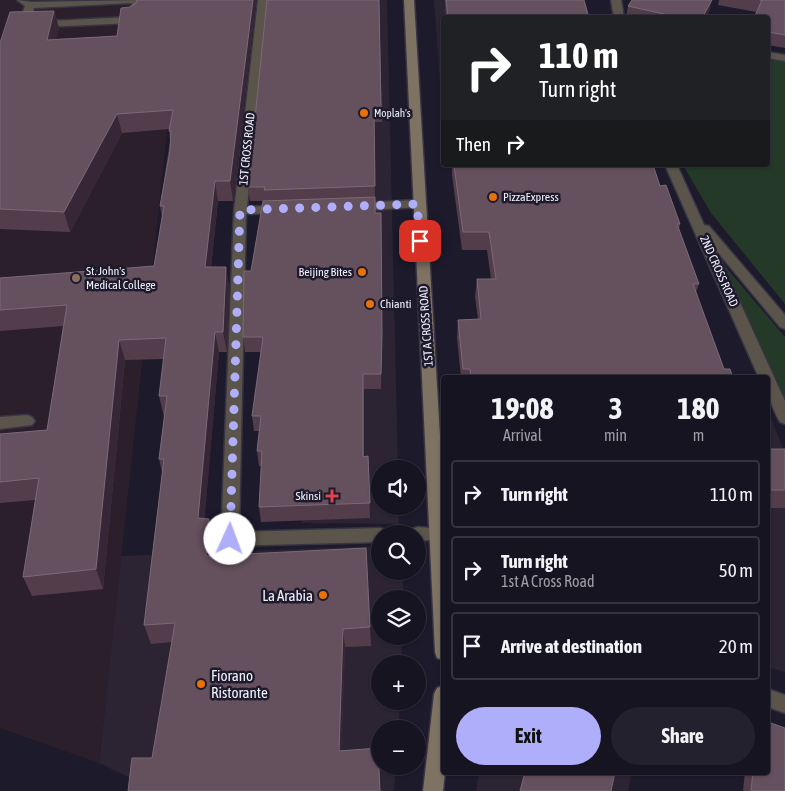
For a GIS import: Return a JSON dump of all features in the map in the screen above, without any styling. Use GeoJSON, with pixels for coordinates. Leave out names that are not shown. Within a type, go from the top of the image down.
{"type":"FeatureCollection","features":[{"type":"Feature","properties":{"kind":"street"},"geometry":{"type":"LineString","coordinates":[[137,0],[133,20],[23,25],[26,2],[40,4],[137,0]]}},
{"type":"Feature","properties":{"kind":"street","name":"1ST CROSS ROAD"},"geometry":{"type":"LineString","coordinates":[[263,0],[240,210],[230,539],[371,535]]}},
{"type":"Feature","properties":{"kind":"street","name":"1ST A CROSS ROAD"},"geometry":{"type":"LineString","coordinates":[[409,0],[417,204],[441,584]]}},
{"type":"Feature","properties":{"kind":"street"},"geometry":{"type":"LineString","coordinates":[[616,0],[618,15]]}},
{"type":"Feature","properties":{"kind":"street"},"geometry":{"type":"LineString","coordinates":[[770,55],[785,58]]}},
{"type":"Feature","properties":{"kind":"street","name":"2ND CROSS ROAD"},"geometry":{"type":"LineString","coordinates":[[672,167],[766,375]]}},
{"type":"Feature","properties":{"kind":"street"},"geometry":{"type":"LineString","coordinates":[[338,207],[417,204]]}},
{"type":"Feature","properties":{"kind":"street"},"geometry":{"type":"LineString","coordinates":[[240,210],[289,209]]}},
{"type":"Feature","properties":{"kind":"street"},"geometry":{"type":"LineString","coordinates":[[693,214],[785,324]]}},
{"type":"Feature","properties":{"kind":"street","name":"2ND CROSS ROAD"},"geometry":{"type":"LineString","coordinates":[[770,385],[785,418]]}},
{"type":"Feature","properties":{"kind":"street"},"geometry":{"type":"LineString","coordinates":[[0,423],[27,421]]}},
{"type":"Feature","properties":{"kind":"street"},"geometry":{"type":"LineString","coordinates":[[426,534],[438,534]]}},
{"type":"Feature","properties":{"kind":"street"},"geometry":{"type":"LineString","coordinates":[[770,699],[785,704]]}},
{"type":"Feature","properties":{"kind":"street"},"geometry":{"type":"LineString","coordinates":[[433,791],[441,720]]}},
{"type":"Feature","properties":{"kind":"shaded area","name":"St. John's Medical College"},"geometry":{"type":"Polygon","coordinates":[[[0,0],[181,0],[99,763],[0,728],[0,0]]]}},
{"type":"Feature","properties":{"kind":"shaded area"},"geometry":{"type":"Polygon","coordinates":[[[331,0],[387,0],[398,460],[371,460],[371,515],[398,515],[399,524],[302,523],[331,0]]]}},
{"type":"Feature","properties":{"kind":"shaded area"},"geometry":{"type":"Polygon","coordinates":[[[434,0],[518,0],[522,15],[441,15],[441,98],[434,0]]]}},
{"type":"Feature","properties":{"kind":"shaded area"},"geometry":{"type":"Polygon","coordinates":[[[770,416],[785,453],[785,672],[770,668],[770,416]]]}},
{"type":"Feature","properties":{"kind":"shaded area"},"geometry":{"type":"Polygon","coordinates":[[[371,546],[371,580],[403,580],[403,590],[371,590],[371,645],[402,645],[401,655],[371,655],[371,710],[399,710],[399,720],[371,720],[371,775],[395,775],[394,791],[157,791],[99,763],[121,556],[371,546]]]}},
{"type":"Feature","properties":{"kind":"shaded area"},"geometry":{"type":"Polygon","coordinates":[[[479,775],[632,775],[628,791],[476,791],[479,775]]]}},
{"type":"Feature","properties":{"kind":"green space"},"geometry":{"type":"Polygon","coordinates":[[[770,59],[785,62],[785,304],[711,213],[684,167],[770,167],[770,59]]]}},
{"type":"Feature","properties":{"kind":"green space"},"geometry":{"type":"Polygon","coordinates":[[[725,266],[785,337],[785,400],[725,266]]]}},
{"type":"Feature","properties":{"kind":"building"},"geometry":{"type":"Polygon","coordinates":[[[137,0],[253,0],[230,181],[215,181],[205,267],[226,267],[223,332],[215,332],[198,518],[209,519],[206,556],[366,548],[370,627],[343,629],[339,751],[371,749],[371,775],[379,775],[380,791],[128,791],[132,758],[152,758],[175,623],[144,625],[164,459],[159,459],[167,396],[159,396],[166,338],[119,340],[96,569],[23,577],[39,478],[0,482],[0,434],[47,430],[67,305],[0,310],[0,278],[154,266],[164,206],[160,206],[170,151],[171,131],[169,131],[173,110],[117,114],[64,212],[0,209],[0,43],[10,12],[54,11],[47,40],[117,36],[121,8],[130,7],[137,0]]]}},
{"type":"Feature","properties":{"kind":"building"},"geometry":{"type":"Polygon","coordinates":[[[267,0],[379,0],[381,109],[374,109],[375,186],[264,190],[265,187],[248,187],[267,0]]]}},
{"type":"Feature","properties":{"kind":"building"},"geometry":{"type":"Polygon","coordinates":[[[446,0],[584,0],[588,15],[448,15],[446,0]]]}},
{"type":"Feature","properties":{"kind":"building"},"geometry":{"type":"Polygon","coordinates":[[[632,0],[712,0],[704,15],[668,15],[628,6],[632,0]]]}},
{"type":"Feature","properties":{"kind":"building"},"geometry":{"type":"Polygon","coordinates":[[[762,0],[785,0],[785,35],[770,32],[770,15],[755,15],[762,0]]]}},
{"type":"Feature","properties":{"kind":"building"},"geometry":{"type":"Polygon","coordinates":[[[454,167],[654,167],[660,186],[666,185],[680,224],[677,224],[699,284],[693,284],[724,369],[730,369],[732,375],[471,375],[470,369],[463,369],[458,320],[481,319],[477,279],[496,279],[489,232],[463,232],[454,167]]]}},
{"type":"Feature","properties":{"kind":"building"},"geometry":{"type":"Polygon","coordinates":[[[375,197],[375,213],[381,213],[382,334],[381,374],[363,374],[363,457],[368,456],[370,503],[259,507],[262,451],[257,451],[261,416],[252,416],[263,337],[243,337],[244,271],[251,271],[263,201],[375,197]]]}},
{"type":"Feature","properties":{"kind":"building"},"geometry":{"type":"Polygon","coordinates":[[[770,449],[785,449],[785,490],[770,490],[770,449]]]}},
{"type":"Feature","properties":{"kind":"building"},"geometry":{"type":"Polygon","coordinates":[[[770,723],[785,728],[785,791],[751,791],[753,775],[770,775],[770,723]]]}},
{"type":"Feature","properties":{"kind":"building"},"geometry":{"type":"Polygon","coordinates":[[[524,775],[614,775],[611,791],[520,791],[524,775]]]}},
{"type":"Feature","properties":{"kind":"place","name":"Moplah's"},"geometry":{"type":"Point","coordinates":[364,113]}},
{"type":"Feature","properties":{"kind":"place","name":"PizzaExpress"},"geometry":{"type":"Point","coordinates":[493,197]}},
{"type":"Feature","properties":{"kind":"place","name":"Beijing Bites"},"geometry":{"type":"Point","coordinates":[362,272]}},
{"type":"Feature","properties":{"kind":"place","name":"St. John's Medical College"},"geometry":{"type":"Point","coordinates":[76,278]}},
{"type":"Feature","properties":{"kind":"place","name":"Chianti"},"geometry":{"type":"Point","coordinates":[370,304]}},
{"type":"Feature","properties":{"kind":"place","name":"Skinsi"},"geometry":{"type":"Point","coordinates":[332,496]}},
{"type":"Feature","properties":{"kind":"place","name":"La Arabia"},"geometry":{"type":"Point","coordinates":[323,595]}},
{"type":"Feature","properties":{"kind":"place","name":"Fiorano Ristorante"},"geometry":{"type":"Point","coordinates":[201,684]}},
{"type":"Feature","properties":{"kind":"route"},"geometry":{"type":"LineString","coordinates":[[230,539],[240,210],[417,204],[420,241]]}}]}
